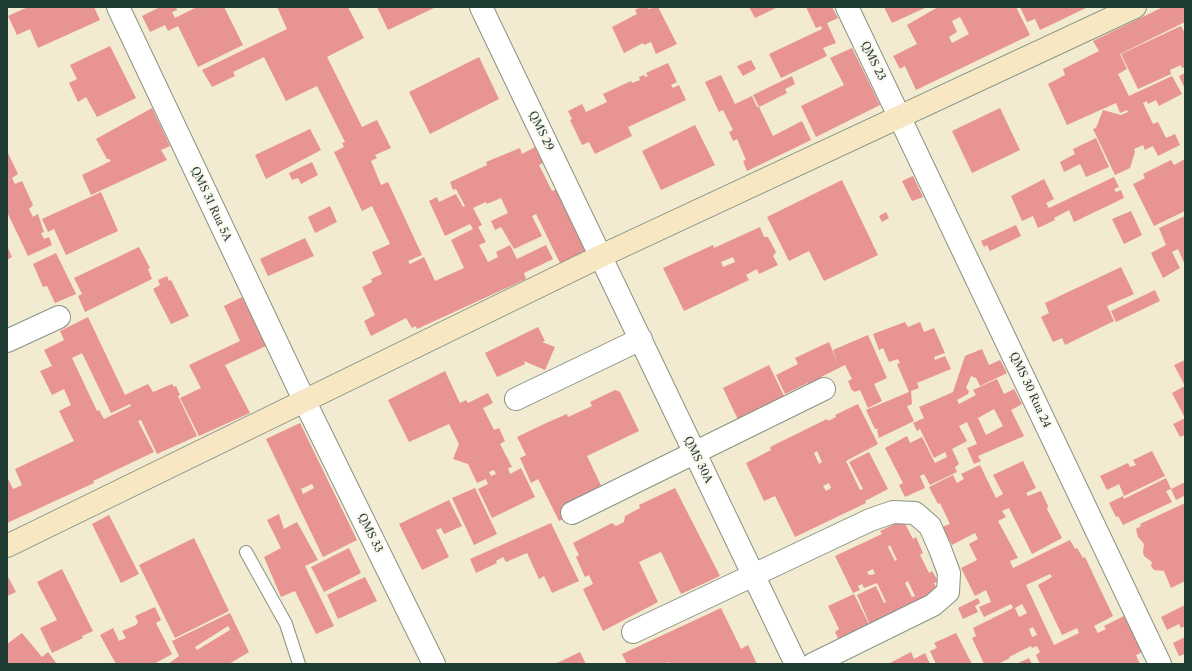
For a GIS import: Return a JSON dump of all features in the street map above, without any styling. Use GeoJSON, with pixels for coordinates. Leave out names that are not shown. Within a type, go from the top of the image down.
{"type":"FeatureCollection","features":[{"type":"Feature","properties":{"kind":"street","name":"QMS 31 Rua 5A"},"geometry":{"type":"LineString","coordinates":[[118,7],[305,402]]}},
{"type":"Feature","properties":{"kind":"street","name":"QMS 29"},"geometry":{"type":"LineString","coordinates":[[481,7],[601,256]]}},
{"type":"Feature","properties":{"kind":"street","name":"QMS 23"},"geometry":{"type":"LineString","coordinates":[[847,7],[900,115]]}},
{"type":"Feature","properties":{"kind":"street"},"geometry":{"type":"LineString","coordinates":[[7,546],[305,402],[601,256],[900,115],[1135,7]]}},
{"type":"Feature","properties":{"kind":"street","name":"QMS 30 Rua 24"},"geometry":{"type":"LineString","coordinates":[[900,115],[1160,664]]}},
{"type":"Feature","properties":{"kind":"street","name":"QMS 30A"},"geometry":{"type":"LineString","coordinates":[[601,256],[796,664]]}},
{"type":"Feature","properties":{"kind":"street"},"geometry":{"type":"LineString","coordinates":[[7,342],[59,317]]}},
{"type":"Feature","properties":{"kind":"street"},"geometry":{"type":"LineString","coordinates":[[516,399],[641,339]]}},
{"type":"Feature","properties":{"kind":"street"},"geometry":{"type":"LineString","coordinates":[[572,513],[824,389]]}},
{"type":"Feature","properties":{"kind":"street","name":"QMS 33"},"geometry":{"type":"LineString","coordinates":[[305,402],[434,664]]}},
{"type":"Feature","properties":{"kind":"street"},"geometry":{"type":"LineString","coordinates":[[633,632],[870,520],[893,512],[915,513],[930,526],[949,573],[948,592],[932,605],[813,664]]}},
{"type":"Feature","properties":{"kind":"lane"},"geometry":{"type":"LineString","coordinates":[[246,552],[286,624],[299,664]]}},
{"type":"Feature","properties":{"kind":"building"},"geometry":{"type":"Polygon","coordinates":[[[28,7],[94,7],[100,20],[38,48],[30,29],[17,35],[8,16],[28,7]]]}},
{"type":"Feature","properties":{"kind":"building"},"geometry":{"type":"Polygon","coordinates":[[[160,7],[176,7],[177,10],[172,12],[175,18],[197,7],[224,7],[243,45],[198,67],[178,26],[168,31],[165,25],[150,32],[142,16],[160,7]]]}},
{"type":"Feature","properties":{"kind":"building"},"geometry":{"type":"Polygon","coordinates":[[[277,7],[348,7],[364,38],[327,57],[362,127],[377,120],[391,148],[375,155],[377,158],[371,161],[381,185],[388,182],[422,255],[408,261],[410,264],[424,257],[435,281],[464,268],[451,240],[473,229],[470,224],[445,236],[429,201],[437,197],[439,202],[456,194],[463,207],[465,206],[456,189],[453,190],[450,182],[487,165],[486,162],[520,148],[522,154],[535,147],[543,163],[539,165],[552,191],[557,189],[586,251],[560,263],[536,214],[532,216],[542,236],[514,249],[501,227],[495,230],[491,221],[508,213],[501,198],[487,204],[486,202],[473,208],[482,225],[478,227],[486,242],[479,245],[488,262],[498,257],[496,252],[510,245],[517,259],[546,245],[553,259],[524,273],[526,279],[417,329],[416,326],[412,328],[406,318],[371,336],[364,321],[375,315],[362,287],[372,282],[371,279],[382,274],[372,252],[390,244],[372,206],[362,211],[334,152],[344,147],[342,143],[345,142],[317,86],[286,101],[264,57],[233,72],[235,76],[212,87],[202,70],[287,29],[277,7]]]}},
{"type":"Feature","properties":{"kind":"building"},"geometry":{"type":"Polygon","coordinates":[[[377,7],[436,7],[388,30],[377,7]]]}},
{"type":"Feature","properties":{"kind":"building"},"geometry":{"type":"Polygon","coordinates":[[[641,7],[647,7],[648,9],[658,7],[677,44],[656,54],[651,42],[644,45],[643,43],[624,53],[612,27],[637,14],[635,10],[641,7]]]}},
{"type":"Feature","properties":{"kind":"building"},"geometry":{"type":"Polygon","coordinates":[[[749,7],[778,7],[755,18],[749,7]]]}},
{"type":"Feature","properties":{"kind":"building"},"geometry":{"type":"Polygon","coordinates":[[[806,7],[832,7],[838,18],[827,23],[836,43],[823,48],[827,56],[781,78],[769,54],[822,29],[821,26],[816,28],[806,7]]]}},
{"type":"Feature","properties":{"kind":"building"},"geometry":{"type":"Polygon","coordinates":[[[884,7],[927,7],[892,23],[884,7]]]}},
{"type":"Feature","properties":{"kind":"building"},"geometry":{"type":"Polygon","coordinates":[[[938,7],[1016,7],[1030,35],[916,90],[905,66],[900,69],[893,56],[917,44],[907,25],[938,7]],[[960,17],[952,21],[957,32],[949,37],[952,43],[969,34],[960,17]]]}},
{"type":"Feature","properties":{"kind":"building"},"geometry":{"type":"Polygon","coordinates":[[[1020,7],[1088,7],[1040,30],[1035,19],[1027,22],[1020,7]]]}},
{"type":"Feature","properties":{"kind":"building"},"geometry":{"type":"Polygon","coordinates":[[[1163,7],[1185,7],[1185,22],[1120,54],[1127,69],[1118,74],[1129,96],[1172,76],[1182,94],[1159,106],[1156,100],[1148,104],[1147,101],[1143,103],[1153,124],[1158,122],[1166,138],[1175,134],[1180,145],[1158,156],[1153,146],[1145,150],[1143,145],[1134,149],[1135,152],[1130,168],[1115,175],[1093,129],[1096,128],[1103,110],[1121,115],[1128,112],[1127,110],[1120,113],[1116,103],[1067,125],[1048,84],[1065,75],[1063,69],[1099,51],[1093,41],[1163,7]]]}},
{"type":"Feature","properties":{"kind":"building"},"geometry":{"type":"Polygon","coordinates":[[[1181,26],[1185,33],[1185,67],[1182,68],[1181,65],[1170,70],[1171,74],[1138,89],[1121,54],[1181,26]]]}},
{"type":"Feature","properties":{"kind":"building"},"geometry":{"type":"Polygon","coordinates":[[[110,46],[136,98],[97,117],[86,97],[78,102],[69,83],[77,79],[70,65],[110,46]]]}},
{"type":"Feature","properties":{"kind":"building"},"geometry":{"type":"Polygon","coordinates":[[[852,48],[880,105],[816,137],[801,106],[844,85],[830,58],[852,48]]]}},
{"type":"Feature","properties":{"kind":"building"},"geometry":{"type":"Polygon","coordinates":[[[479,57],[499,99],[430,134],[409,92],[479,57]]]}},
{"type":"Feature","properties":{"kind":"building"},"geometry":{"type":"Polygon","coordinates":[[[751,60],[756,69],[743,76],[737,66],[751,60]]]}},
{"type":"Feature","properties":{"kind":"building"},"geometry":{"type":"Polygon","coordinates":[[[668,63],[677,82],[671,85],[673,88],[679,85],[686,100],[628,127],[632,136],[595,154],[589,142],[582,145],[570,120],[572,119],[568,111],[582,104],[586,112],[607,102],[603,94],[631,81],[632,83],[640,80],[639,77],[644,75],[645,77],[648,76],[646,73],[668,63]]]}},
{"type":"Feature","properties":{"kind":"building"},"geometry":{"type":"Polygon","coordinates":[[[1185,73],[1185,89],[1179,76],[1185,73]]]}},
{"type":"Feature","properties":{"kind":"building"},"geometry":{"type":"Polygon","coordinates":[[[721,75],[735,104],[752,96],[773,136],[802,121],[811,140],[747,171],[743,161],[746,160],[737,139],[733,141],[729,132],[733,130],[723,110],[719,112],[705,82],[721,75]]]}},
{"type":"Feature","properties":{"kind":"building"},"geometry":{"type":"Polygon","coordinates":[[[792,76],[795,84],[785,89],[787,93],[759,107],[753,95],[792,76]]]}},
{"type":"Feature","properties":{"kind":"building"},"geometry":{"type":"Polygon","coordinates":[[[152,108],[170,146],[161,150],[167,160],[91,195],[82,175],[111,161],[107,159],[96,139],[152,108]]]}},
{"type":"Feature","properties":{"kind":"building"},"geometry":{"type":"Polygon","coordinates":[[[1000,108],[1020,150],[972,173],[952,131],[1000,108]]]}},
{"type":"Feature","properties":{"kind":"building"},"geometry":{"type":"Polygon","coordinates":[[[695,125],[715,165],[661,190],[642,151],[695,125]]]}},
{"type":"Feature","properties":{"kind":"building"},"geometry":{"type":"Polygon","coordinates":[[[310,129],[321,150],[266,179],[255,155],[310,129]]]}},
{"type":"Feature","properties":{"kind":"building"},"geometry":{"type":"Polygon","coordinates":[[[1096,138],[1109,167],[1086,177],[1080,164],[1064,172],[1060,162],[1075,154],[1073,149],[1096,138]]]}},
{"type":"Feature","properties":{"kind":"building"},"geometry":{"type":"Polygon","coordinates":[[[7,151],[18,174],[12,178],[15,184],[22,181],[33,205],[29,209],[33,217],[38,214],[44,232],[41,233],[44,239],[49,237],[52,245],[28,256],[7,212],[7,151]]]}},
{"type":"Feature","properties":{"kind":"building"},"geometry":{"type":"Polygon","coordinates":[[[1185,159],[1185,211],[1154,226],[1133,184],[1145,178],[1143,174],[1171,160],[1174,165],[1185,159]]]}},
{"type":"Feature","properties":{"kind":"building"},"geometry":{"type":"Polygon","coordinates":[[[312,162],[318,175],[301,184],[298,178],[292,180],[289,173],[312,162]]]}},
{"type":"Feature","properties":{"kind":"building"},"geometry":{"type":"Polygon","coordinates":[[[913,176],[923,197],[912,201],[902,181],[913,176]]]}},
{"type":"Feature","properties":{"kind":"building"},"geometry":{"type":"Polygon","coordinates":[[[1114,177],[1119,187],[1114,189],[1116,192],[1121,190],[1124,198],[1074,222],[1069,210],[1054,218],[1055,220],[1038,228],[1033,216],[1022,221],[1011,196],[1044,179],[1054,199],[1046,203],[1049,208],[1114,177]]]}},
{"type":"Feature","properties":{"kind":"building"},"geometry":{"type":"Polygon","coordinates":[[[842,180],[878,255],[824,281],[809,251],[789,261],[767,217],[842,180]]]}},
{"type":"Feature","properties":{"kind":"building"},"geometry":{"type":"Polygon","coordinates":[[[101,192],[118,231],[66,255],[54,229],[48,232],[42,219],[101,192]]]}},
{"type":"Feature","properties":{"kind":"building"},"geometry":{"type":"Polygon","coordinates":[[[330,206],[337,222],[315,233],[308,217],[330,206]]]}},
{"type":"Feature","properties":{"kind":"building"},"geometry":{"type":"Polygon","coordinates":[[[1131,211],[1142,235],[1124,244],[1112,219],[1131,211]]]}},
{"type":"Feature","properties":{"kind":"building"},"geometry":{"type":"Polygon","coordinates":[[[886,212],[889,218],[882,222],[879,216],[886,212]]]}},
{"type":"Feature","properties":{"kind":"building"},"geometry":{"type":"Polygon","coordinates":[[[1185,216],[1185,265],[1178,249],[1172,252],[1180,268],[1163,278],[1151,253],[1166,245],[1159,228],[1185,216]]]}},
{"type":"Feature","properties":{"kind":"building"},"geometry":{"type":"Polygon","coordinates":[[[1016,225],[1021,236],[990,251],[987,245],[984,247],[981,241],[1016,225]]]}},
{"type":"Feature","properties":{"kind":"building"},"geometry":{"type":"Polygon","coordinates":[[[760,227],[764,237],[768,237],[776,252],[773,256],[778,265],[759,274],[757,269],[746,275],[749,280],[684,311],[663,268],[713,245],[714,248],[760,227]],[[733,257],[721,262],[723,267],[735,262],[733,257]]]}},
{"type":"Feature","properties":{"kind":"building"},"geometry":{"type":"Polygon","coordinates":[[[305,238],[314,256],[268,276],[260,259],[305,238]]]}},
{"type":"Feature","properties":{"kind":"building"},"geometry":{"type":"Polygon","coordinates":[[[7,246],[12,257],[7,260],[7,246]]]}},
{"type":"Feature","properties":{"kind":"building"},"geometry":{"type":"Polygon","coordinates":[[[139,247],[150,268],[148,269],[152,279],[85,312],[78,296],[82,294],[74,278],[139,247]]]}},
{"type":"Feature","properties":{"kind":"building"},"geometry":{"type":"Polygon","coordinates":[[[56,253],[76,294],[55,303],[47,286],[43,287],[33,264],[56,253]]]}},
{"type":"Feature","properties":{"kind":"building"},"geometry":{"type":"Polygon","coordinates":[[[1121,267],[1134,294],[1107,306],[1114,321],[1065,345],[1062,338],[1053,342],[1041,317],[1049,313],[1045,303],[1121,267]]]}},
{"type":"Feature","properties":{"kind":"building"},"geometry":{"type":"Polygon","coordinates":[[[167,276],[169,281],[171,280],[189,316],[171,324],[153,289],[160,285],[158,280],[167,276]]]}},
{"type":"Feature","properties":{"kind":"building"},"geometry":{"type":"Polygon","coordinates":[[[1155,290],[1160,301],[1116,322],[1111,311],[1155,290]]]}},
{"type":"Feature","properties":{"kind":"building"},"geometry":{"type":"Polygon","coordinates":[[[242,297],[266,346],[225,365],[250,413],[199,436],[180,398],[201,388],[189,365],[240,341],[224,306],[242,297]]]}},
{"type":"Feature","properties":{"kind":"building"},"geometry":{"type":"Polygon","coordinates":[[[88,317],[125,395],[148,384],[153,392],[172,384],[174,387],[176,386],[180,395],[178,396],[197,436],[157,454],[141,420],[138,421],[154,452],[93,481],[94,483],[7,523],[7,477],[13,489],[22,485],[15,469],[74,441],[59,411],[71,405],[64,389],[52,395],[40,371],[52,366],[44,350],[64,340],[60,331],[88,317]],[[82,353],[72,358],[97,411],[99,410],[104,419],[131,406],[130,404],[111,413],[82,353]]]}},
{"type":"Feature","properties":{"kind":"building"},"geometry":{"type":"Polygon","coordinates":[[[905,322],[908,327],[920,322],[924,332],[934,328],[945,353],[934,357],[935,360],[945,356],[951,369],[917,383],[919,388],[911,391],[912,404],[907,406],[914,421],[879,438],[877,430],[879,429],[875,429],[866,410],[909,392],[897,364],[900,363],[898,359],[889,362],[883,348],[879,350],[873,334],[905,322]]]}},
{"type":"Feature","properties":{"kind":"building"},"geometry":{"type":"Polygon","coordinates":[[[538,327],[545,341],[542,342],[555,347],[545,370],[524,361],[525,364],[497,377],[485,353],[538,327]]]}},
{"type":"Feature","properties":{"kind":"building"},"geometry":{"type":"Polygon","coordinates":[[[868,335],[887,378],[874,384],[882,401],[868,408],[860,390],[854,392],[853,390],[852,391],[848,381],[852,379],[845,365],[821,377],[824,384],[811,390],[808,383],[785,394],[776,375],[798,364],[795,358],[829,342],[838,364],[833,350],[868,335]]]}},
{"type":"Feature","properties":{"kind":"building"},"geometry":{"type":"Polygon","coordinates":[[[982,349],[989,365],[1000,360],[1007,373],[980,386],[976,378],[971,376],[966,388],[969,391],[968,394],[957,400],[959,404],[976,395],[973,390],[997,379],[1004,394],[1014,389],[1022,404],[1011,410],[1024,436],[978,456],[981,461],[974,464],[967,448],[977,444],[967,422],[959,426],[967,441],[952,449],[959,464],[955,467],[957,472],[930,485],[924,474],[920,476],[925,488],[905,497],[899,485],[903,483],[885,448],[907,436],[910,443],[922,437],[935,463],[947,457],[945,452],[934,458],[920,429],[917,431],[913,423],[924,418],[919,407],[953,392],[965,356],[982,349]],[[994,409],[978,418],[986,435],[1003,426],[994,409]]]}},
{"type":"Feature","properties":{"kind":"building"},"geometry":{"type":"Polygon","coordinates":[[[1185,360],[1185,386],[1174,365],[1185,360]]]}},
{"type":"Feature","properties":{"kind":"building"},"geometry":{"type":"Polygon","coordinates":[[[769,365],[788,404],[741,426],[723,388],[769,365]]]}},
{"type":"Feature","properties":{"kind":"building"},"geometry":{"type":"Polygon","coordinates":[[[445,371],[460,403],[466,400],[468,403],[488,393],[493,403],[483,408],[494,430],[499,428],[505,441],[500,444],[512,467],[508,468],[510,474],[521,468],[535,497],[492,518],[478,489],[488,484],[486,479],[477,483],[468,464],[453,459],[459,444],[449,424],[409,442],[388,400],[445,371]],[[494,470],[489,472],[491,476],[496,474],[494,470]]]}},
{"type":"Feature","properties":{"kind":"building"},"geometry":{"type":"Polygon","coordinates":[[[1185,386],[1185,418],[1172,393],[1185,386]]]}},
{"type":"Feature","properties":{"kind":"building"},"geometry":{"type":"Polygon","coordinates":[[[615,390],[620,392],[639,431],[587,456],[607,498],[559,521],[538,479],[531,483],[520,458],[526,455],[517,437],[567,414],[568,417],[592,406],[590,402],[615,390]]]}},
{"type":"Feature","properties":{"kind":"building"},"geometry":{"type":"Polygon","coordinates":[[[858,404],[878,444],[846,461],[860,490],[863,489],[849,462],[869,452],[888,489],[865,501],[866,503],[795,537],[775,496],[764,501],[746,463],[771,450],[770,447],[827,419],[828,421],[836,417],[835,415],[858,404]],[[817,451],[814,453],[819,464],[822,462],[817,451]],[[829,483],[823,486],[826,491],[831,488],[829,483]]]}},
{"type":"Feature","properties":{"kind":"building"},"geometry":{"type":"Polygon","coordinates":[[[1185,418],[1185,435],[1180,437],[1173,424],[1185,418]]]}},
{"type":"Feature","properties":{"kind":"building"},"geometry":{"type":"Polygon","coordinates":[[[300,423],[357,540],[323,557],[266,439],[300,423]],[[312,484],[301,489],[303,494],[314,488],[312,484]]]}},
{"type":"Feature","properties":{"kind":"building"},"geometry":{"type":"Polygon","coordinates":[[[1152,451],[1165,476],[1124,496],[1119,484],[1107,490],[1100,476],[1128,463],[1130,467],[1136,465],[1133,460],[1152,451]]]}},
{"type":"Feature","properties":{"kind":"building"},"geometry":{"type":"Polygon","coordinates":[[[1023,461],[1036,488],[1026,493],[1028,496],[1041,491],[1048,506],[1047,509],[1062,538],[1032,554],[1009,508],[1002,511],[1006,517],[998,521],[1018,558],[1010,561],[1013,568],[1070,540],[1075,549],[1077,548],[1083,558],[1085,557],[1113,616],[1094,626],[1098,633],[1106,629],[1104,626],[1124,616],[1143,652],[1136,655],[1140,664],[1040,664],[1036,655],[1040,652],[1037,646],[1032,648],[1031,646],[998,664],[984,664],[972,638],[976,636],[973,628],[1013,608],[1011,604],[984,617],[979,607],[991,602],[986,590],[975,596],[961,568],[977,560],[969,544],[978,539],[975,533],[952,545],[942,527],[950,524],[940,503],[938,504],[929,487],[953,475],[957,483],[964,479],[961,474],[980,465],[996,498],[1003,494],[993,475],[1023,461]],[[1050,574],[1026,585],[1054,645],[1079,633],[1077,628],[1062,635],[1038,585],[1052,577],[1050,574]],[[1022,604],[1015,608],[1019,617],[1027,613],[1022,604]],[[1033,627],[1029,629],[1032,637],[1037,635],[1033,627]]]}},
{"type":"Feature","properties":{"kind":"building"},"geometry":{"type":"Polygon","coordinates":[[[1166,478],[1171,489],[1166,491],[1172,502],[1123,525],[1118,516],[1116,517],[1109,503],[1123,496],[1124,499],[1166,478]]]}},
{"type":"Feature","properties":{"kind":"building"},"geometry":{"type":"Polygon","coordinates":[[[1185,482],[1185,499],[1184,496],[1176,500],[1171,489],[1185,482]]]}},
{"type":"Feature","properties":{"kind":"building"},"geometry":{"type":"Polygon","coordinates":[[[475,488],[497,534],[474,545],[452,498],[475,488]]]}},
{"type":"Feature","properties":{"kind":"building"},"geometry":{"type":"Polygon","coordinates":[[[675,488],[720,576],[681,594],[661,552],[639,562],[658,602],[603,631],[583,589],[593,584],[589,575],[585,577],[576,557],[579,555],[573,543],[612,523],[616,526],[624,522],[625,516],[640,508],[639,505],[675,488]]]}},
{"type":"Feature","properties":{"kind":"building"},"geometry":{"type":"Polygon","coordinates":[[[449,500],[462,526],[444,534],[441,528],[436,530],[449,557],[422,570],[399,524],[449,500]]]}},
{"type":"Feature","properties":{"kind":"building"},"geometry":{"type":"Polygon","coordinates":[[[1185,503],[1185,581],[1171,588],[1164,571],[1154,570],[1151,566],[1152,562],[1144,556],[1144,544],[1138,537],[1136,529],[1141,526],[1140,524],[1185,503]]]}},
{"type":"Feature","properties":{"kind":"building"},"geometry":{"type":"Polygon","coordinates":[[[279,514],[284,529],[297,522],[318,560],[305,566],[334,626],[316,634],[295,591],[281,597],[264,557],[281,548],[267,520],[279,514]]]}},
{"type":"Feature","properties":{"kind":"building"},"geometry":{"type":"Polygon","coordinates":[[[109,515],[139,574],[121,583],[92,524],[109,515]]]}},
{"type":"Feature","properties":{"kind":"building"},"geometry":{"type":"Polygon","coordinates":[[[903,520],[913,539],[916,537],[923,553],[920,555],[929,573],[932,571],[938,581],[934,583],[943,600],[874,634],[857,595],[876,586],[884,603],[886,602],[877,583],[864,588],[862,584],[858,586],[860,590],[853,593],[835,556],[882,534],[880,531],[903,520]],[[890,545],[888,547],[895,561],[897,560],[890,545]],[[873,569],[867,572],[869,575],[875,574],[873,569]],[[908,581],[905,583],[912,597],[915,596],[908,581]]]}},
{"type":"Feature","properties":{"kind":"building"},"geometry":{"type":"Polygon","coordinates":[[[551,523],[579,581],[552,593],[544,576],[539,579],[527,553],[506,562],[503,557],[496,561],[497,563],[476,573],[470,559],[551,523]]]}},
{"type":"Feature","properties":{"kind":"building"},"geometry":{"type":"Polygon","coordinates":[[[194,538],[229,611],[175,638],[139,565],[194,538]]]}},
{"type":"Feature","properties":{"kind":"building"},"geometry":{"type":"Polygon","coordinates":[[[349,548],[361,573],[324,592],[311,567],[349,548]]]}},
{"type":"Feature","properties":{"kind":"building"},"geometry":{"type":"Polygon","coordinates":[[[62,569],[93,631],[82,636],[83,638],[52,653],[40,628],[57,620],[37,582],[62,569]]]}},
{"type":"Feature","properties":{"kind":"building"},"geometry":{"type":"Polygon","coordinates":[[[7,575],[16,592],[7,596],[7,575]]]}},
{"type":"Feature","properties":{"kind":"building"},"geometry":{"type":"Polygon","coordinates":[[[365,577],[377,601],[338,619],[327,595],[365,577]]]}},
{"type":"Feature","properties":{"kind":"building"},"geometry":{"type":"Polygon","coordinates":[[[854,594],[873,632],[841,644],[835,632],[839,629],[828,606],[854,594]]]}},
{"type":"Feature","properties":{"kind":"building"},"geometry":{"type":"Polygon","coordinates":[[[978,598],[980,603],[975,606],[978,612],[963,619],[958,608],[978,598]]]}},
{"type":"Feature","properties":{"kind":"building"},"geometry":{"type":"Polygon","coordinates":[[[1185,605],[1185,626],[1181,628],[1179,624],[1167,630],[1161,617],[1185,605]]]}},
{"type":"Feature","properties":{"kind":"building"},"geometry":{"type":"Polygon","coordinates":[[[155,607],[161,620],[156,623],[172,654],[154,664],[116,664],[100,635],[113,628],[119,641],[126,638],[122,631],[136,625],[138,622],[135,616],[155,607]]]}},
{"type":"Feature","properties":{"kind":"building"},"geometry":{"type":"Polygon","coordinates":[[[721,608],[741,649],[748,645],[757,664],[670,664],[669,662],[665,664],[627,664],[622,654],[721,608]]]}},
{"type":"Feature","properties":{"kind":"building"},"geometry":{"type":"Polygon","coordinates":[[[230,613],[249,652],[229,664],[168,664],[179,656],[172,641],[230,613]],[[228,626],[195,647],[197,650],[230,630],[228,626]]]}},
{"type":"Feature","properties":{"kind":"building"},"geometry":{"type":"Polygon","coordinates":[[[22,633],[42,657],[48,652],[57,664],[7,664],[7,644],[22,633]]]}},
{"type":"Feature","properties":{"kind":"building"},"geometry":{"type":"Polygon","coordinates":[[[956,633],[972,664],[936,664],[930,651],[937,648],[934,643],[956,633]]]}},
{"type":"Feature","properties":{"kind":"building"},"geometry":{"type":"Polygon","coordinates":[[[1185,637],[1185,654],[1179,656],[1173,643],[1185,637]]]}},
{"type":"Feature","properties":{"kind":"building"},"geometry":{"type":"Polygon","coordinates":[[[580,652],[586,664],[555,664],[580,652]]]}},
{"type":"Feature","properties":{"kind":"building"},"geometry":{"type":"Polygon","coordinates":[[[911,652],[914,659],[925,653],[930,664],[888,664],[911,652]]]}},
{"type":"Feature","properties":{"kind":"building"},"geometry":{"type":"Polygon","coordinates":[[[1029,658],[1032,664],[1016,664],[1029,658]]]}}]}
